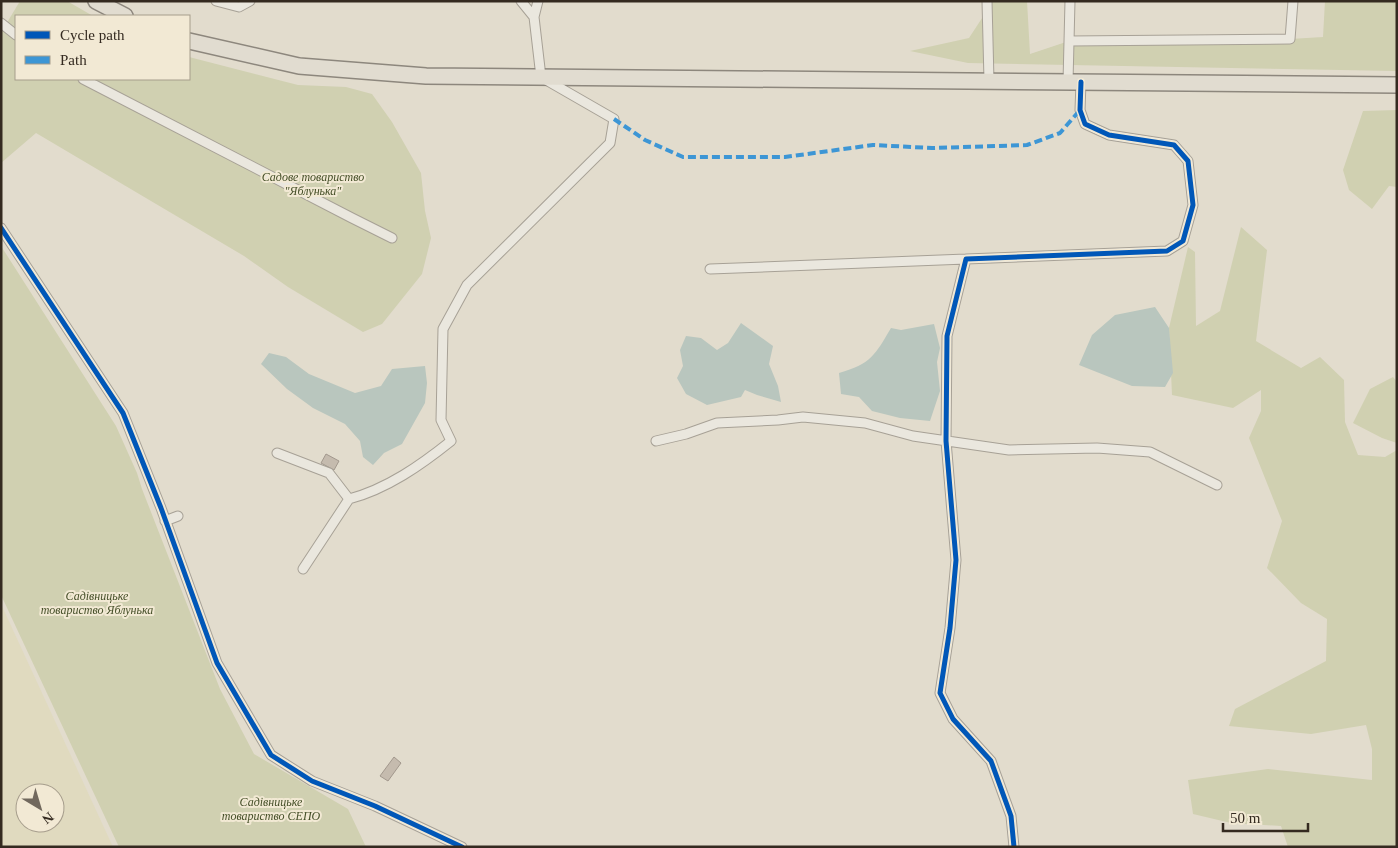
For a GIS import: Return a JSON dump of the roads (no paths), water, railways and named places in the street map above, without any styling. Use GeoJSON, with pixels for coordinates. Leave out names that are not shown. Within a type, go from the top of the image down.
{"type":"FeatureCollection","features":[{"type":"Feature","properties":{"kind":"main road"},"geometry":{"type":"LineString","coordinates":[[96,1],[123,15]]}},
{"type":"Feature","properties":{"kind":"main road"},"geometry":{"type":"LineString","coordinates":[[190,41],[299,66],[426,76],[1397,85]]}},
{"type":"Feature","properties":{"kind":"street"},"geometry":{"type":"LineString","coordinates":[[216,1],[239,7],[250,1]]}},
{"type":"Feature","properties":{"kind":"street"},"geometry":{"type":"LineString","coordinates":[[520,1],[534,16]]}},
{"type":"Feature","properties":{"kind":"street"},"geometry":{"type":"LineString","coordinates":[[303,569],[349,499],[368,494],[423,464],[451,441],[441,420],[443,329],[467,285],[610,143],[614,119],[541,77],[534,16],[538,1]]}},
{"type":"Feature","properties":{"kind":"street"},"geometry":{"type":"LineString","coordinates":[[987,1],[989,81]]}},
{"type":"Feature","properties":{"kind":"street"},"geometry":{"type":"LineString","coordinates":[[710,268],[966,260],[1167,251],[1183,241],[1193,205],[1188,161],[1174,145],[1109,135],[1085,124],[1074,82],[1069,41],[1070,1]]}},
{"type":"Feature","properties":{"kind":"street"},"geometry":{"type":"LineString","coordinates":[[1069,41],[1290,39],[1293,1]]}},
{"type":"Feature","properties":{"kind":"street"},"geometry":{"type":"LineString","coordinates":[[1,23],[15,34]]}},
{"type":"Feature","properties":{"kind":"street"},"geometry":{"type":"LineString","coordinates":[[85,80],[392,238]]}},
{"type":"Feature","properties":{"kind":"street"},"geometry":{"type":"LineString","coordinates":[[1,228],[123,413],[217,663],[272,755],[312,781],[375,806],[462,847]]}},
{"type":"Feature","properties":{"kind":"street"},"geometry":{"type":"LineString","coordinates":[[966,260],[947,336],[946,441],[956,560],[950,628],[940,693],[953,719],[991,762],[1012,816],[1014,847]]}},
{"type":"Feature","properties":{"kind":"street"},"geometry":{"type":"LineString","coordinates":[[656,441],[686,434],[717,423],[778,420],[803,416],[864,422],[913,436],[1009,450],[1097,448],[1150,452],[1217,485]]}},
{"type":"Feature","properties":{"kind":"street"},"geometry":{"type":"LineString","coordinates":[[277,453],[328,473],[349,499]]}},
{"type":"Feature","properties":{"kind":"street"},"geometry":{"type":"LineString","coordinates":[[165,521],[178,516]]}},
{"type":"Feature","properties":{"kind":"park label","name":"Садове товариство \"Яблунька\""},"geometry":{"type":"Point","coordinates":[313,184]}},
{"type":"Feature","properties":{"kind":"park label","name":"Садівницьке товариство Яблунька"},"geometry":{"type":"Point","coordinates":[97,603]}},
{"type":"Feature","properties":{"kind":"park label","name":"Садівницьке товариство СЕПО"},"geometry":{"type":"Point","coordinates":[271,809]}}]}
